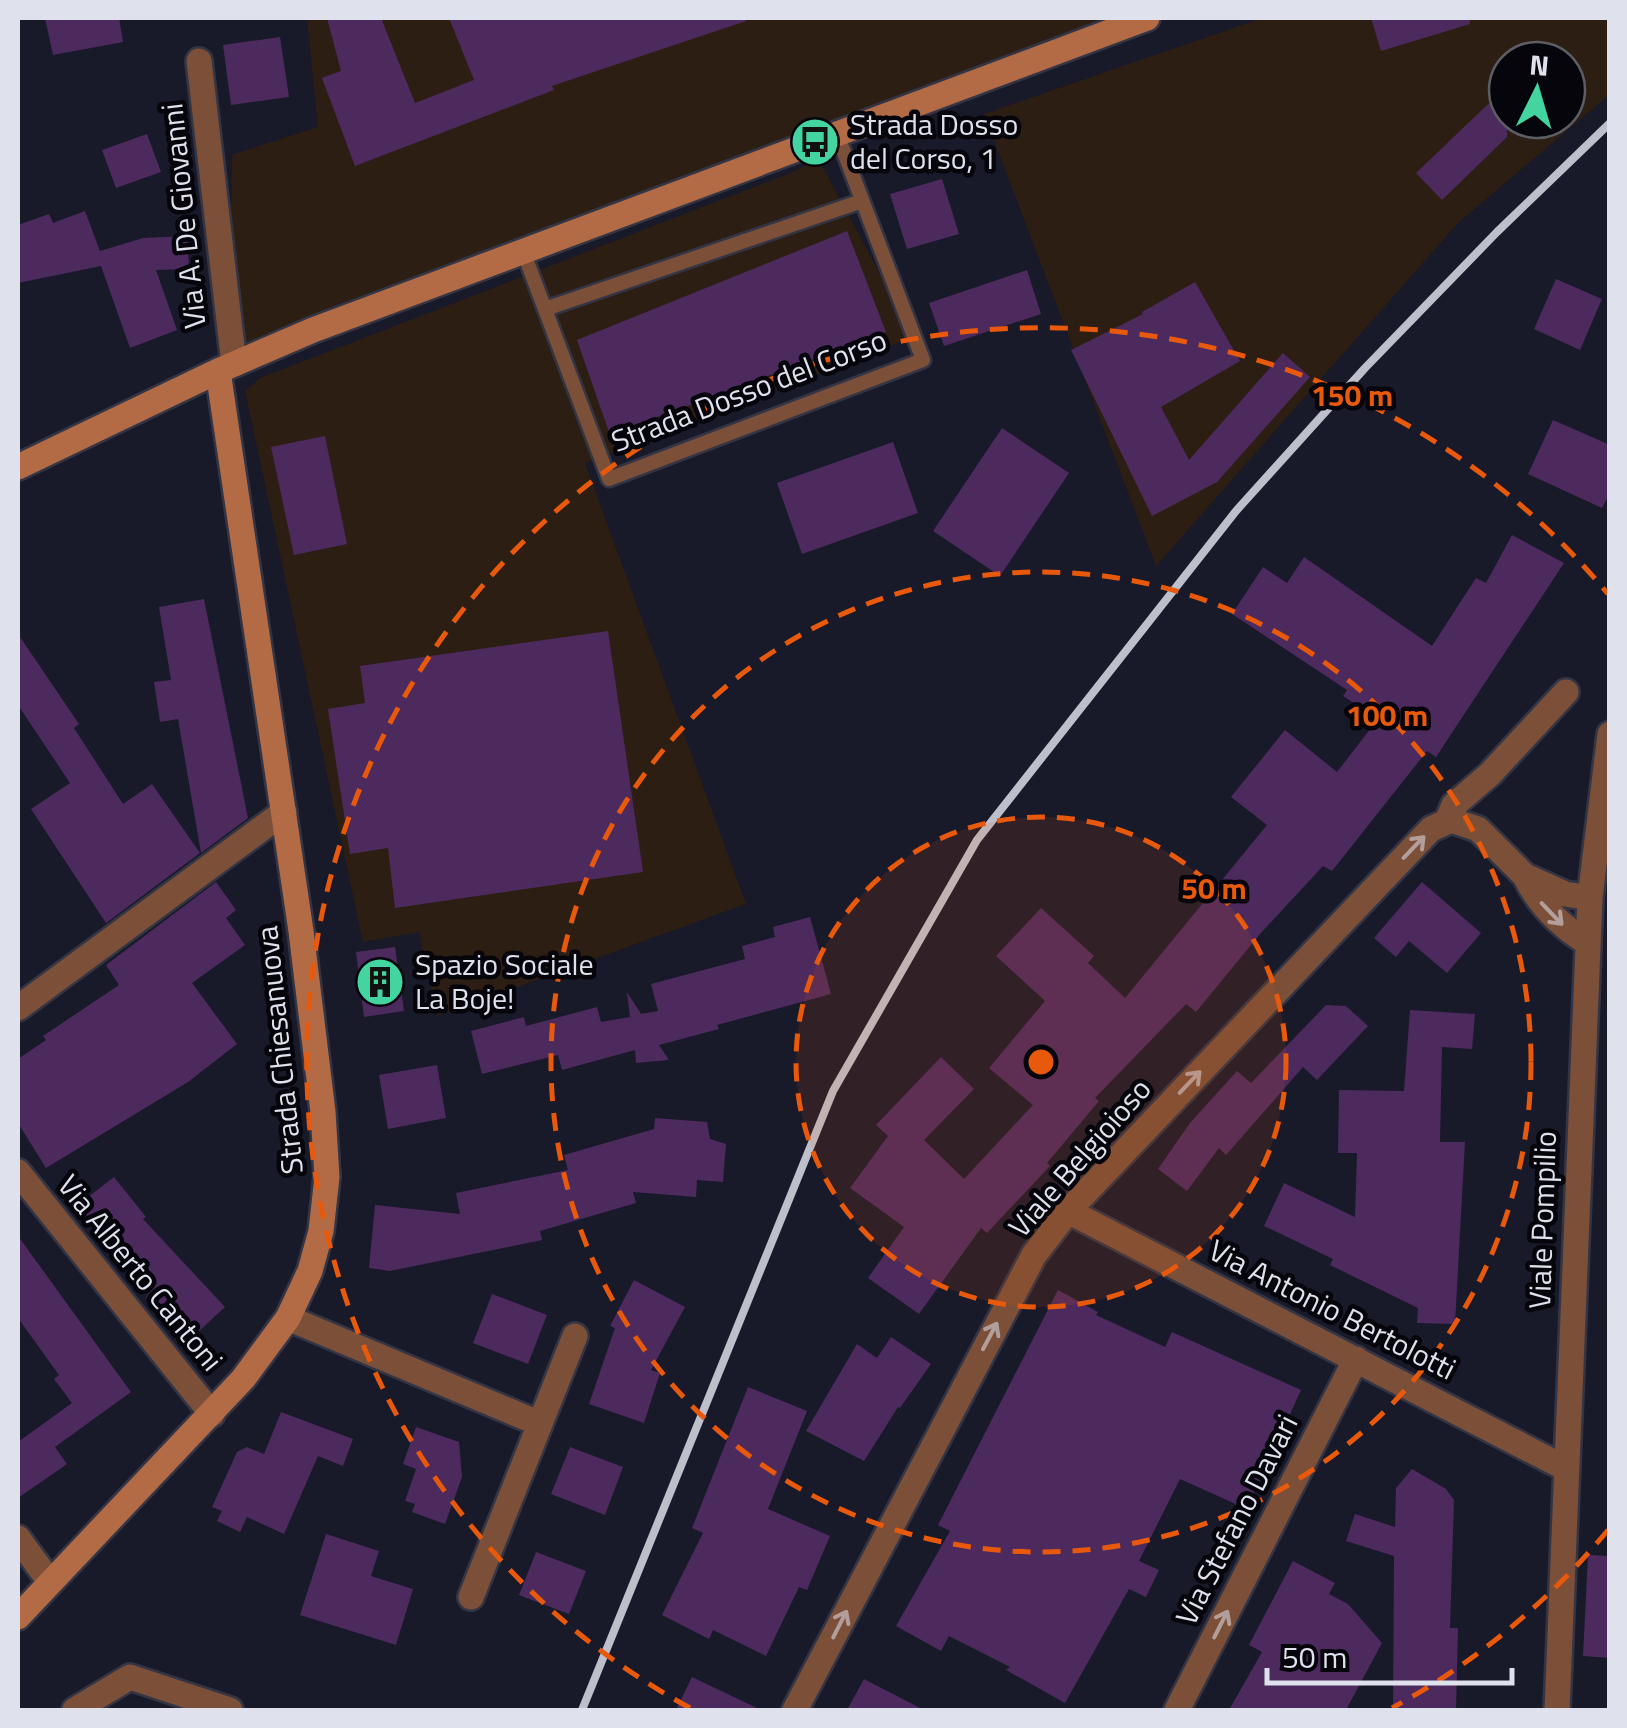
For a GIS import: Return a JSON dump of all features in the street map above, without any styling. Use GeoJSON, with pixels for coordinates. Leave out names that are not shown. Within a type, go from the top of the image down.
{"type":"FeatureCollection","features":[{"type":"Feature","properties":{"kind":"main road"},"geometry":{"type":"LineString","coordinates":[[18,467],[226,367],[313,330],[1147,18]]}},
{"type":"Feature","properties":{"kind":"main road","name":"Strada Chiesanuova"},"geometry":{"type":"LineString","coordinates":[[18,1617],[212,1414],[288,1318],[310,1272],[321,1231],[327,1177],[318,1076],[226,367]]}},
{"type":"Feature","properties":{"kind":"street","name":"Via A. De Giovanni"},"geometry":{"type":"LineString","coordinates":[[200,61],[226,367]]}},
{"type":"Feature","properties":{"kind":"street","name":"Viale Belgioioso"},"geometry":{"type":"LineString","coordinates":[[795,1710],[1034,1255],[1068,1211],[1431,829],[1447,821],[1454,805],[1490,774],[1566,692]]}},
{"type":"Feature","properties":{"kind":"street","name":"Viale Pompilio"},"geometry":{"type":"LineString","coordinates":[[1557,1710],[1590,898],[1610,734]]}},
{"type":"Feature","properties":{"kind":"street","name":"Viale Belgioioso"},"geometry":{"type":"LineString","coordinates":[[1478,829],[1480,798],[1490,774]]}},
{"type":"Feature","properties":{"kind":"street"},"geometry":{"type":"LineString","coordinates":[[18,1008],[284,812]]}},
{"type":"Feature","properties":{"kind":"street"},"geometry":{"type":"LineString","coordinates":[[1447,821],[1478,829],[1526,876],[1565,894],[1590,898]]}},
{"type":"Feature","properties":{"kind":"street"},"geometry":{"type":"LineString","coordinates":[[1526,876],[1535,897],[1588,943]]}},
{"type":"Feature","properties":{"kind":"street","name":"Via Alberto Cantoni"},"geometry":{"type":"LineString","coordinates":[[18,1172],[212,1414]]}},
{"type":"Feature","properties":{"kind":"street","name":"Via Antonio Bertolotti"},"geometry":{"type":"LineString","coordinates":[[1068,1211],[1565,1468]]}},
{"type":"Feature","properties":{"kind":"street"},"geometry":{"type":"LineString","coordinates":[[288,1318],[538,1422]]}},
{"type":"Feature","properties":{"kind":"street"},"geometry":{"type":"LineString","coordinates":[[471,1597],[574,1336]]}},
{"type":"Feature","properties":{"kind":"street","name":"Via Stefano Davari"},"geometry":{"type":"LineString","coordinates":[[1177,1710],[1356,1359]]}},
{"type":"Feature","properties":{"kind":"street"},"geometry":{"type":"LineString","coordinates":[[18,1538],[50,1582]]}},
{"type":"Feature","properties":{"kind":"street"},"geometry":{"type":"LineString","coordinates":[[75,1710],[130,1677],[230,1710]]}},
{"type":"Feature","properties":{"kind":"lane","name":"Strada Dosso del Corso"},"geometry":{"type":"LineString","coordinates":[[523,251],[609,479],[923,360],[837,134]]}},
{"type":"Feature","properties":{"kind":"lane"},"geometry":{"type":"LineString","coordinates":[[544,309],[862,201]]}},
{"type":"Feature","properties":{"kind":"shaded area"},"geometry":{"type":"Polygon","coordinates":[[[307,18],[1114,18],[230,348],[232,155],[318,127],[307,18]]]}},
{"type":"Feature","properties":{"kind":"shaded area"},"geometry":{"type":"Polygon","coordinates":[[[1262,18],[1609,18],[1609,95],[1587,114],[1587,40],[1487,40],[1487,140],[1556,140],[1458,223],[1156,566],[984,114],[1262,18]]]}},
{"type":"Feature","properties":{"kind":"shaded area"},"geometry":{"type":"Polygon","coordinates":[[[819,160],[914,337],[585,463],[746,904],[437,1016],[419,932],[363,942],[245,391],[260,378],[793,172],[819,160]]]}},
{"type":"Feature","properties":{"kind":"building"},"geometry":{"type":"Polygon","coordinates":[[[45,18],[119,18],[123,42],[53,55],[45,18]]]}},
{"type":"Feature","properties":{"kind":"building"},"geometry":{"type":"Polygon","coordinates":[[[327,18],[381,18],[415,103],[474,80],[449,18],[746,21],[552,86],[554,90],[355,166],[322,78],[341,71],[327,18]]]}},
{"type":"Feature","properties":{"kind":"building"},"geometry":{"type":"Polygon","coordinates":[[[1371,18],[1469,18],[1470,24],[1381,51],[1371,18]]]}},
{"type":"Feature","properties":{"kind":"building"},"geometry":{"type":"Polygon","coordinates":[[[280,37],[289,97],[231,105],[223,45],[280,37]]]}},
{"type":"Feature","properties":{"kind":"building"},"geometry":{"type":"Polygon","coordinates":[[[1487,105],[1487,140],[1504,140],[1442,200],[1416,173],[1487,105]]]}},
{"type":"Feature","properties":{"kind":"building"},"geometry":{"type":"Polygon","coordinates":[[[147,134],[161,172],[116,188],[102,150],[147,134]]]}},
{"type":"Feature","properties":{"kind":"building"},"geometry":{"type":"Polygon","coordinates":[[[942,179],[959,234],[907,249],[890,194],[942,179]]]}},
{"type":"Feature","properties":{"kind":"building"},"geometry":{"type":"Polygon","coordinates":[[[85,211],[100,251],[143,238],[187,236],[189,269],[156,270],[177,330],[130,348],[101,266],[18,283],[18,225],[49,214],[53,223],[85,211]]]}},
{"type":"Feature","properties":{"kind":"building"},"geometry":{"type":"Polygon","coordinates":[[[847,231],[886,332],[610,435],[577,340],[847,231]]]}},
{"type":"Feature","properties":{"kind":"building"},"geometry":{"type":"Polygon","coordinates":[[[1027,270],[1041,314],[944,346],[929,303],[1027,270]]]}},
{"type":"Feature","properties":{"kind":"building"},"geometry":{"type":"Polygon","coordinates":[[[1556,279],[1602,299],[1580,350],[1534,329],[1556,279]]]}},
{"type":"Feature","properties":{"kind":"building"},"geometry":{"type":"Polygon","coordinates":[[[1195,282],[1240,361],[1161,407],[1189,460],[1283,353],[1310,377],[1217,482],[1152,516],[1071,350],[1143,314],[1195,282]]]}},
{"type":"Feature","properties":{"kind":"building"},"geometry":{"type":"Polygon","coordinates":[[[1553,420],[1610,445],[1610,493],[1602,508],[1528,474],[1553,420]]]}},
{"type":"Feature","properties":{"kind":"building"},"geometry":{"type":"Polygon","coordinates":[[[1002,428],[1069,473],[1000,576],[933,531],[1002,428]]]}},
{"type":"Feature","properties":{"kind":"building"},"geometry":{"type":"Polygon","coordinates":[[[325,436],[347,544],[294,555],[271,447],[325,436]]]}},
{"type":"Feature","properties":{"kind":"building"},"geometry":{"type":"Polygon","coordinates":[[[893,442],[918,513],[802,554],[777,483],[893,442]]]}},
{"type":"Feature","properties":{"kind":"building"},"geometry":{"type":"Polygon","coordinates":[[[1512,535],[1564,563],[1436,757],[1427,751],[1332,871],[1323,866],[1196,1012],[1186,1004],[1095,1098],[1099,1101],[1047,1163],[1050,1166],[987,1233],[981,1228],[919,1314],[868,1278],[904,1227],[850,1188],[888,1136],[876,1125],[941,1057],[974,1089],[924,1140],[964,1179],[1033,1105],[989,1068],[1045,1001],[996,956],[1041,908],[1094,956],[1088,963],[1125,998],[1267,825],[1231,797],[1285,730],[1337,772],[1378,719],[1343,696],[1347,690],[1232,614],[1263,567],[1287,583],[1304,557],[1432,646],[1476,578],[1486,583],[1512,535]]]}},
{"type":"Feature","properties":{"kind":"building"},"geometry":{"type":"Polygon","coordinates":[[[204,599],[248,818],[201,853],[178,719],[160,722],[154,682],[171,680],[159,607],[204,599]]]}},
{"type":"Feature","properties":{"kind":"building"},"geometry":{"type":"Polygon","coordinates":[[[608,631],[643,872],[395,908],[388,848],[350,854],[328,709],[365,703],[360,666],[608,631]]]}},
{"type":"Feature","properties":{"kind":"building"},"geometry":{"type":"Polygon","coordinates":[[[18,634],[79,724],[74,728],[123,804],[152,784],[200,853],[106,923],[31,809],[70,783],[18,705],[18,634]]]}},
{"type":"Feature","properties":{"kind":"building"},"geometry":{"type":"Polygon","coordinates":[[[216,882],[236,910],[226,918],[245,945],[192,983],[237,1044],[188,1082],[46,1168],[18,1123],[18,1059],[46,1040],[43,1036],[119,985],[106,965],[216,882]]]}},
{"type":"Feature","properties":{"kind":"building"},"geometry":{"type":"Polygon","coordinates":[[[1422,882],[1481,933],[1447,973],[1409,941],[1396,957],[1374,938],[1422,882]]]}},
{"type":"Feature","properties":{"kind":"building"},"geometry":{"type":"Polygon","coordinates":[[[810,917],[831,994],[659,1045],[669,1060],[636,1063],[635,1050],[562,1070],[558,1055],[482,1074],[471,1031],[524,1017],[526,1026],[597,1007],[601,1022],[630,1017],[627,992],[641,1014],[658,1011],[651,984],[745,959],[742,946],[775,937],[773,927],[810,917]]]}},
{"type":"Feature","properties":{"kind":"building","name":"Spazio Sociale La Boje!"},"geometry":{"type":"Polygon","coordinates":[[[395,947],[404,1011],[364,1017],[356,952],[395,947]]]}},
{"type":"Feature","properties":{"kind":"building"},"geometry":{"type":"Polygon","coordinates":[[[1326,1005],[1346,1006],[1368,1026],[1317,1080],[1303,1067],[1226,1155],[1219,1148],[1187,1191],[1158,1169],[1190,1123],[1237,1071],[1251,1083],[1326,1005]]]}},
{"type":"Feature","properties":{"kind":"building"},"geometry":{"type":"Polygon","coordinates":[[[1410,1010],[1475,1014],[1472,1049],[1442,1047],[1440,1142],[1465,1142],[1455,1324],[1417,1323],[1418,1308],[1330,1265],[1333,1259],[1264,1226],[1284,1183],[1355,1217],[1357,1153],[1338,1153],[1339,1090],[1404,1091],[1410,1010]]]}},
{"type":"Feature","properties":{"kind":"building"},"geometry":{"type":"Polygon","coordinates":[[[437,1065],[446,1118],[388,1129],[379,1075],[437,1065]]]}},
{"type":"Feature","properties":{"kind":"building"},"geometry":{"type":"Polygon","coordinates":[[[655,1118],[707,1122],[710,1139],[726,1144],[723,1182],[697,1180],[696,1197],[633,1192],[636,1203],[540,1231],[542,1240],[390,1271],[369,1268],[375,1205],[460,1214],[456,1193],[568,1170],[564,1155],[654,1129],[655,1118]]]}},
{"type":"Feature","properties":{"kind":"building"},"geometry":{"type":"Polygon","coordinates":[[[114,1177],[146,1217],[143,1219],[225,1307],[184,1345],[146,1297],[157,1283],[116,1241],[110,1245],[78,1205],[114,1177]]]}},
{"type":"Feature","properties":{"kind":"building"},"geometry":{"type":"Polygon","coordinates":[[[18,1236],[131,1392],[55,1447],[67,1464],[18,1498],[18,1442],[72,1403],[54,1379],[59,1375],[18,1318],[18,1236]]]}},
{"type":"Feature","properties":{"kind":"building"},"geometry":{"type":"Polygon","coordinates":[[[634,1280],[685,1307],[651,1370],[660,1373],[644,1423],[589,1404],[615,1328],[610,1326],[634,1280]]]}},
{"type":"Feature","properties":{"kind":"building"},"geometry":{"type":"Polygon","coordinates":[[[1058,1290],[1098,1312],[1096,1315],[1165,1347],[1172,1332],[1301,1390],[1247,1509],[1180,1479],[1139,1561],[1159,1570],[1146,1597],[1129,1589],[1065,1703],[1006,1670],[1010,1667],[949,1636],[941,1651],[896,1626],[950,1531],[938,1525],[1058,1290]]]}},
{"type":"Feature","properties":{"kind":"building"},"geometry":{"type":"Polygon","coordinates":[[[492,1294],[547,1315],[528,1364],[473,1343],[492,1294]]]}},
{"type":"Feature","properties":{"kind":"building"},"geometry":{"type":"Polygon","coordinates":[[[891,1337],[931,1364],[864,1461],[806,1431],[857,1344],[877,1358],[891,1337]]]}},
{"type":"Feature","properties":{"kind":"building"},"geometry":{"type":"Polygon","coordinates":[[[748,1387],[807,1411],[768,1509],[830,1536],[807,1590],[799,1587],[766,1656],[713,1630],[709,1639],[662,1615],[703,1533],[692,1528],[748,1387]]]}},
{"type":"Feature","properties":{"kind":"building"},"geometry":{"type":"Polygon","coordinates":[[[281,1412],[353,1439],[343,1466],[318,1456],[284,1534],[247,1517],[240,1532],[217,1521],[222,1511],[212,1507],[237,1452],[247,1447],[264,1454],[281,1412]]]}},
{"type":"Feature","properties":{"kind":"building"},"geometry":{"type":"Polygon","coordinates":[[[416,1427],[459,1442],[462,1477],[445,1524],[412,1512],[415,1504],[405,1501],[416,1469],[403,1464],[416,1427]]]}},
{"type":"Feature","properties":{"kind":"building"},"geometry":{"type":"Polygon","coordinates":[[[570,1447],[623,1467],[605,1515],[551,1494],[570,1447]]]}},
{"type":"Feature","properties":{"kind":"building"},"geometry":{"type":"Polygon","coordinates":[[[1412,1469],[1446,1489],[1454,1500],[1450,1628],[1458,1628],[1456,1710],[1393,1710],[1394,1556],[1346,1541],[1355,1514],[1395,1527],[1396,1488],[1412,1469]]]}},
{"type":"Feature","properties":{"kind":"building"},"geometry":{"type":"Polygon","coordinates":[[[326,1534],[379,1551],[371,1576],[413,1589],[396,1645],[300,1615],[326,1534]]]}},
{"type":"Feature","properties":{"kind":"building"},"geometry":{"type":"Polygon","coordinates":[[[536,1552],[586,1571],[569,1614],[519,1595],[536,1552]]]}},
{"type":"Feature","properties":{"kind":"building"},"geometry":{"type":"Polygon","coordinates":[[[1588,1555],[1610,1556],[1610,1658],[1583,1656],[1588,1555]]]}},
{"type":"Feature","properties":{"kind":"building"},"geometry":{"type":"Polygon","coordinates":[[[1293,1561],[1335,1583],[1329,1594],[1348,1604],[1382,1643],[1346,1710],[1229,1710],[1262,1652],[1249,1645],[1293,1561]]]}},
{"type":"Feature","properties":{"kind":"building"},"geometry":{"type":"Polygon","coordinates":[[[692,1677],[761,1710],[676,1710],[692,1677]]]}},
{"type":"Feature","properties":{"kind":"building"},"geometry":{"type":"Polygon","coordinates":[[[864,1679],[924,1710],[847,1710],[864,1679]]]}},
{"type":"Feature","properties":{"kind":"railway"},"geometry":{"type":"LineString","coordinates":[[582,1710],[833,1091],[977,840],[1236,511],[1365,368],[1610,123]]}},
{"type":"Feature","properties":{"kind":"place","name":"Strada Dosso del Corso, 1"},"geometry":{"type":"Point","coordinates":[815,142]}},
{"type":"Feature","properties":{"kind":"place","name":"Spazio Sociale La Boje!"},"geometry":{"type":"Point","coordinates":[380,982]}}]}
